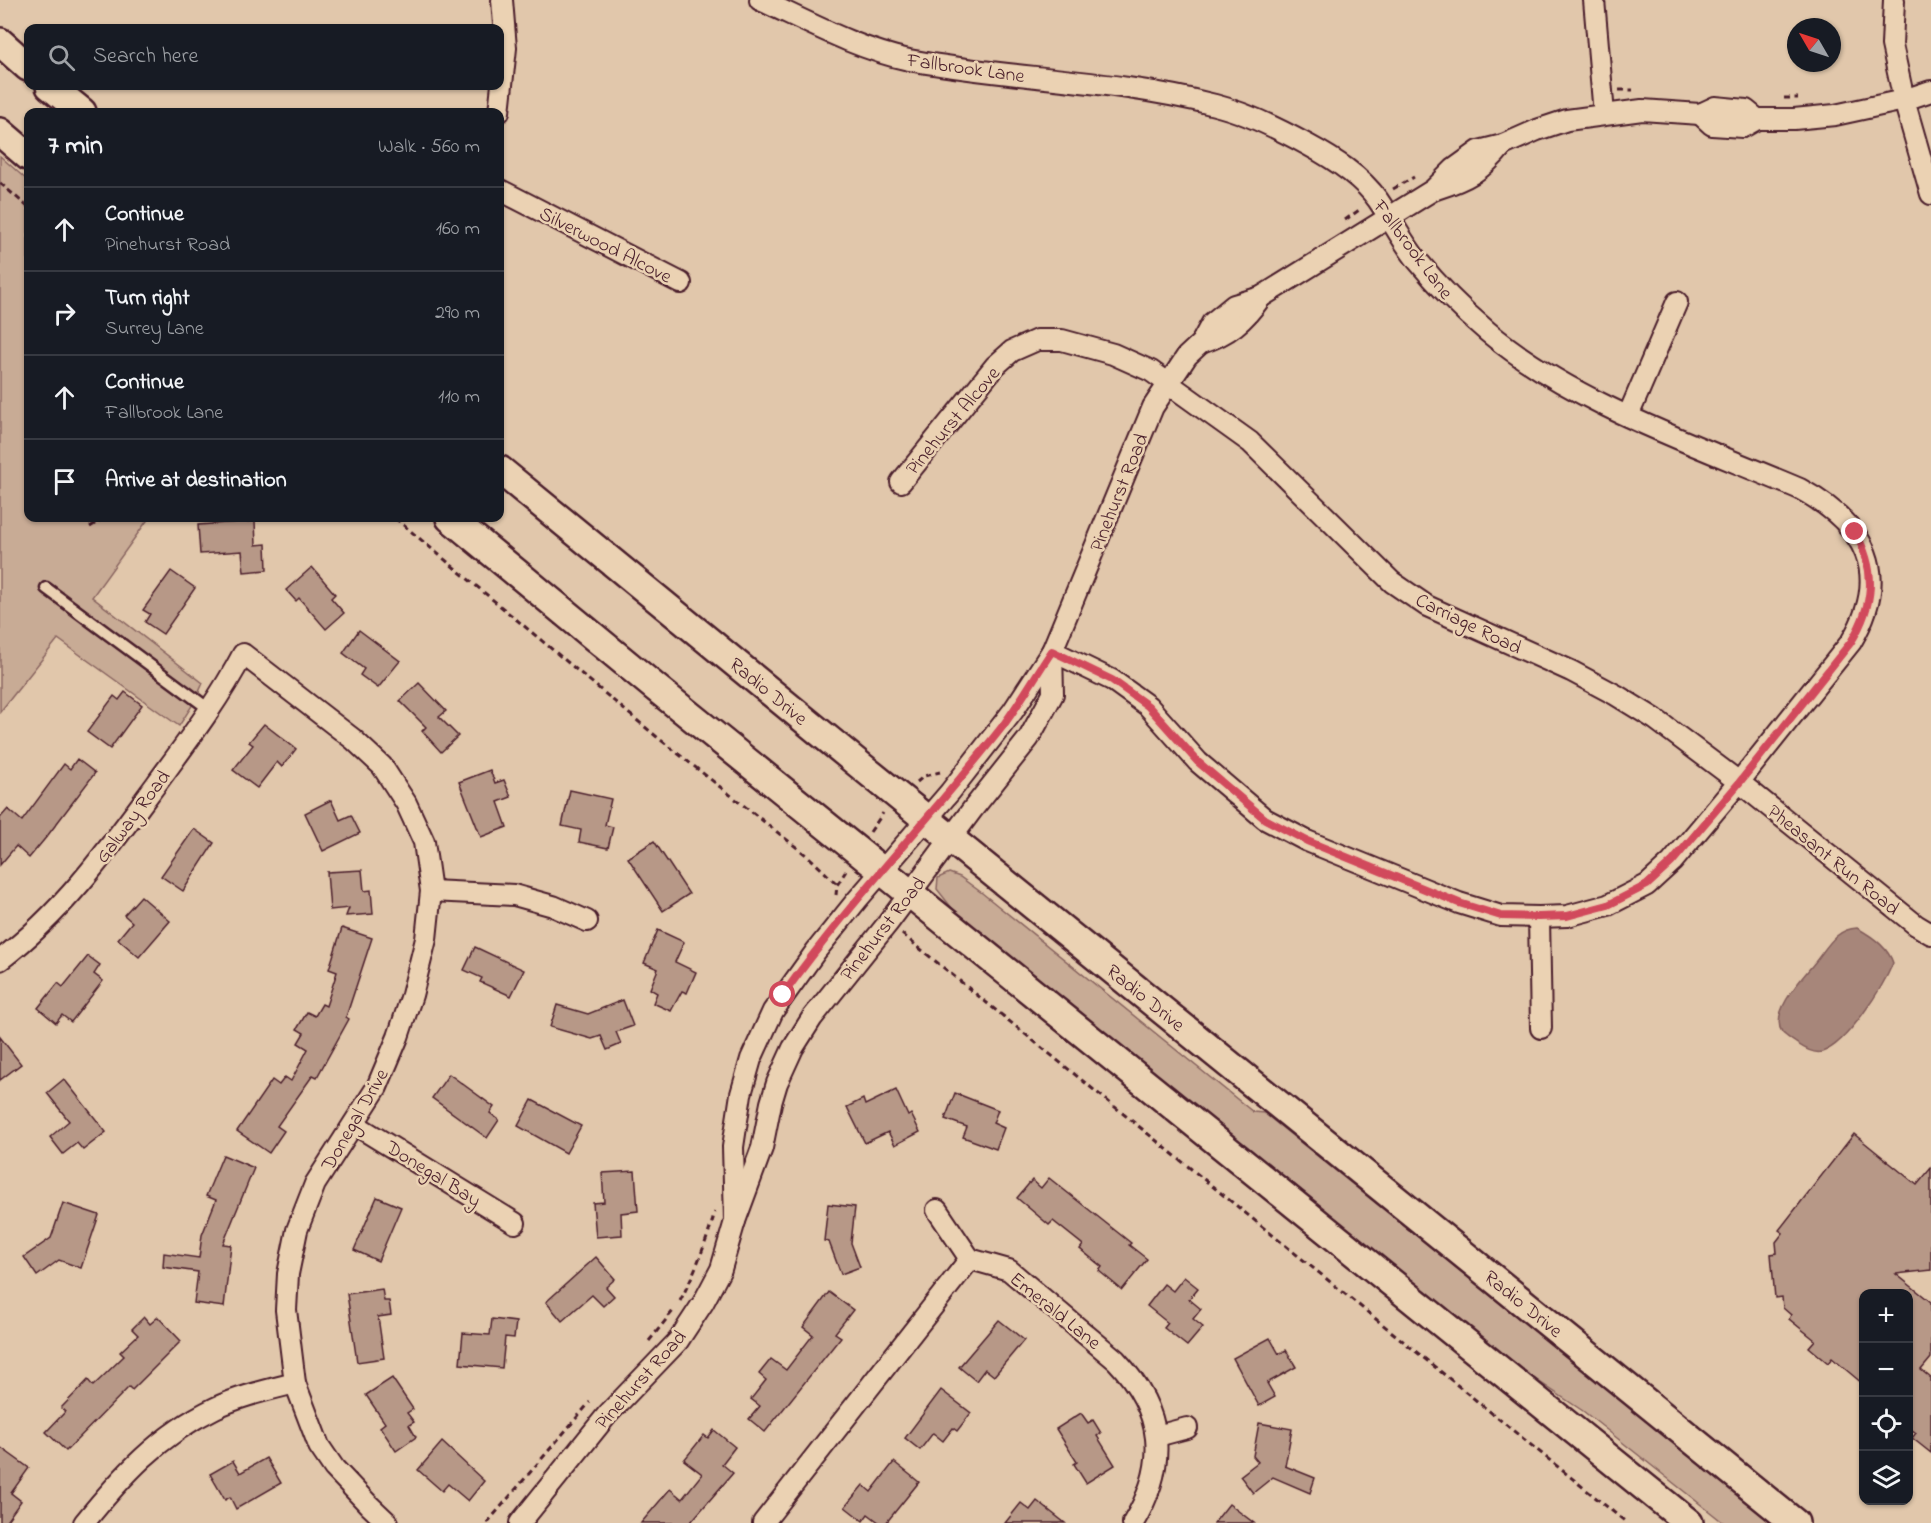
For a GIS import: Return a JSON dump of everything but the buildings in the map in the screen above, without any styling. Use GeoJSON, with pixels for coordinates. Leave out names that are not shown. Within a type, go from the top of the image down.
{"type":"FeatureCollection","features":[{"type":"Feature","properties":{"kind":"main road"},"geometry":{"type":"LineString","coordinates":[[0,42],[24,63]]}},
{"type":"Feature","properties":{"kind":"main road"},"geometry":{"type":"LineString","coordinates":[[55,90],[77,108]]}},
{"type":"Feature","properties":{"kind":"main road"},"geometry":{"type":"LineString","coordinates":[[0,132],[24,153]]}},
{"type":"Feature","properties":{"kind":"main road","name":"Radio Drive"},"geometry":{"type":"LineString","coordinates":[[504,473],[900,798],[1795,1523]]}},
{"type":"Feature","properties":{"kind":"main road"},"geometry":{"type":"LineString","coordinates":[[455,522],[858,852],[1689,1523]]}},
{"type":"Feature","properties":{"kind":"street"},"geometry":{"type":"LineString","coordinates":[[502,0],[506,48],[504,66]]}},
{"type":"Feature","properties":{"kind":"street","name":"Fallbrook Lane"},"geometry":{"type":"LineString","coordinates":[[760,0],[844,39],[877,51],[908,59],[1152,92],[1217,106],[1246,116],[1309,145],[1348,169],[1377,199],[1416,258],[1450,298],[1489,333],[1560,381],[1628,416],[1819,499],[1836,512],[1855,532],[1866,551],[1871,575],[1869,601],[1861,625],[1851,642],[1739,783],[1672,862],[1647,885],[1608,905],[1567,916],[1501,916],[1459,903],[1307,841],[1265,819],[1198,762],[1148,706],[1112,680],[1052,651]]}},
{"type":"Feature","properties":{"kind":"street"},"geometry":{"type":"LineString","coordinates":[[1593,0],[1604,114]]}},
{"type":"Feature","properties":{"kind":"street"},"geometry":{"type":"LineString","coordinates":[[1894,0],[1892,45],[1904,100],[1931,194]]}},
{"type":"Feature","properties":{"kind":"street"},"geometry":{"type":"LineString","coordinates":[[499,108],[501,90]]}},
{"type":"Feature","properties":{"kind":"street","name":"Pinehurst Road"},"geometry":{"type":"LineString","coordinates":[[735,1221],[733,1147],[741,1094],[757,1043],[773,1011],[798,974],[1004,724],[1052,651],[1153,407],[1187,356],[1201,343],[1220,337],[1248,315],[1261,297],[1434,190],[1461,181],[1488,164],[1503,146],[1537,130],[1567,120],[1642,110],[1700,114],[1712,124],[1743,127],[1757,118],[1794,119],[1835,115],[1904,100],[1931,91]]}},
{"type":"Feature","properties":{"kind":"street","name":"Silverwood Alcove"},"geometry":{"type":"LineString","coordinates":[[504,192],[681,283]]}},
{"type":"Feature","properties":{"kind":"street"},"geometry":{"type":"LineString","coordinates":[[1628,416],[1677,302]]}},
{"type":"Feature","properties":{"kind":"street","name":"Pinehurst Alcove"},"geometry":{"type":"LineString","coordinates":[[901,482],[995,366],[1012,351],[1037,340],[1062,340],[1113,354],[1151,371],[1168,383]]}},
{"type":"Feature","properties":{"kind":"street","name":"Carriage Road"},"geometry":{"type":"LineString","coordinates":[[1168,383],[1250,442],[1392,582],[1427,606],[1571,671],[1616,695],[1655,719],[1739,783]]}},
{"type":"Feature","properties":{"kind":"street","name":"Pinehurst Road"},"geometry":{"type":"LineString","coordinates":[[520,1523],[607,1415],[678,1341],[703,1303],[721,1269],[735,1221],[762,1148],[777,1083],[793,1048],[812,1018],[1017,754],[1045,711],[1053,694],[1052,651]]}},
{"type":"Feature","properties":{"kind":"street","name":"Galway Road"},"geometry":{"type":"LineString","coordinates":[[0,960],[19,946],[80,886],[229,682],[243,654]]}},
{"type":"Feature","properties":{"kind":"street","name":"Donegal Drive"},"geometry":{"type":"LineString","coordinates":[[243,654],[353,739],[382,766],[406,803],[424,842],[431,891],[426,939],[412,994],[398,1037],[377,1087],[315,1184],[297,1230],[288,1275],[286,1310],[295,1383],[319,1446],[334,1468],[388,1523]]}},
{"type":"Feature","properties":{"kind":"street","name":"Pheasant Run Road"},"geometry":{"type":"LineString","coordinates":[[1739,783],[1916,925],[1931,934]]}},
{"type":"Feature","properties":{"kind":"street"},"geometry":{"type":"LineString","coordinates":[[431,891],[514,895],[552,906],[587,921]]}},
{"type":"Feature","properties":{"kind":"street"},"geometry":{"type":"LineString","coordinates":[[1539,917],[1542,1028]]}},
{"type":"Feature","properties":{"kind":"street","name":"Donegal Bay"},"geometry":{"type":"LineString","coordinates":[[354,1124],[515,1223]]}},
{"type":"Feature","properties":{"kind":"street"},"geometry":{"type":"LineString","coordinates":[[763,1523],[970,1259],[937,1210]]}},
{"type":"Feature","properties":{"kind":"street","name":"Emerald Lane"},"geometry":{"type":"LineString","coordinates":[[970,1259],[1009,1270],[1116,1360],[1143,1393],[1157,1436],[1157,1455],[1155,1475],[1133,1523]]}},
{"type":"Feature","properties":{"kind":"street"},"geometry":{"type":"LineString","coordinates":[[84,1523],[124,1474],[172,1432],[215,1408],[249,1395],[295,1383]]}},
{"type":"Feature","properties":{"kind":"street"},"geometry":{"type":"LineString","coordinates":[[1157,1436],[1186,1428]]}},
{"type":"Feature","properties":{"kind":"lane"},"geometry":{"type":"LineString","coordinates":[[46,588],[209,709]]}},
{"type":"Feature","properties":{"kind":"path"},"geometry":{"type":"LineString","coordinates":[[1603,90],[1637,90]]}},
{"type":"Feature","properties":{"kind":"path"},"geometry":{"type":"LineString","coordinates":[[1779,98],[1802,98]]}},
{"type":"Feature","properties":{"kind":"path"},"geometry":{"type":"LineString","coordinates":[[1338,225],[1417,176]]}},
{"type":"Feature","properties":{"kind":"path"},"geometry":{"type":"LineString","coordinates":[[0,183],[24,204]]}},
{"type":"Feature","properties":{"kind":"path"},"geometry":{"type":"LineString","coordinates":[[90,527],[98,522]]}},
{"type":"Feature","properties":{"kind":"path"},"geometry":{"type":"LineString","coordinates":[[400,522],[648,729],[810,858],[837,885]]}},
{"type":"Feature","properties":{"kind":"path"},"geometry":{"type":"LineString","coordinates":[[836,895],[837,885],[880,817],[924,776],[945,770]]}},
{"type":"Feature","properties":{"kind":"path"},"geometry":{"type":"LineString","coordinates":[[907,938],[1627,1523]]}},
{"type":"Feature","properties":{"kind":"path"},"geometry":{"type":"LineString","coordinates":[[643,1348],[680,1300],[700,1259],[715,1211]]}},
{"type":"Feature","properties":{"kind":"path"},"geometry":{"type":"LineString","coordinates":[[487,1523],[594,1398]]}},
{"type":"Feature","properties":{"kind":"shaded area"},"geometry":{"type":"Polygon","coordinates":[[[0,156],[24,177],[24,522],[146,522],[92,597],[203,683],[179,726],[58,639],[0,712],[0,156]]]}},
{"type":"Feature","properties":{"kind":"shaded area"},"geometry":{"type":"Polygon","coordinates":[[[949,873],[960,877],[982,893],[1253,1112],[1264,1113],[1773,1523],[1724,1523],[1583,1411],[1511,1363],[959,917],[937,889],[938,878],[949,873]]]}},
{"type":"Feature","properties":{"kind":"shaded area"},"geometry":{"type":"Polygon","coordinates":[[[1857,928],[1883,947],[1893,963],[1873,1000],[1853,1027],[1832,1047],[1822,1052],[1809,1050],[1782,1032],[1779,1024],[1780,1015],[1790,995],[1833,939],[1843,931],[1857,928]]]}},
{"type":"Feature","properties":{"kind":"route"},"geometry":{"type":"LineString","coordinates":[[783,995],[857,900],[950,792],[1004,724],[1052,651],[1112,680],[1148,706],[1198,762],[1233,793],[1265,819],[1307,841],[1459,903],[1501,916],[1567,916],[1608,905],[1647,885],[1672,862],[1739,783],[1851,642],[1861,625],[1869,601],[1871,575],[1866,551],[1855,532]]}}]}
